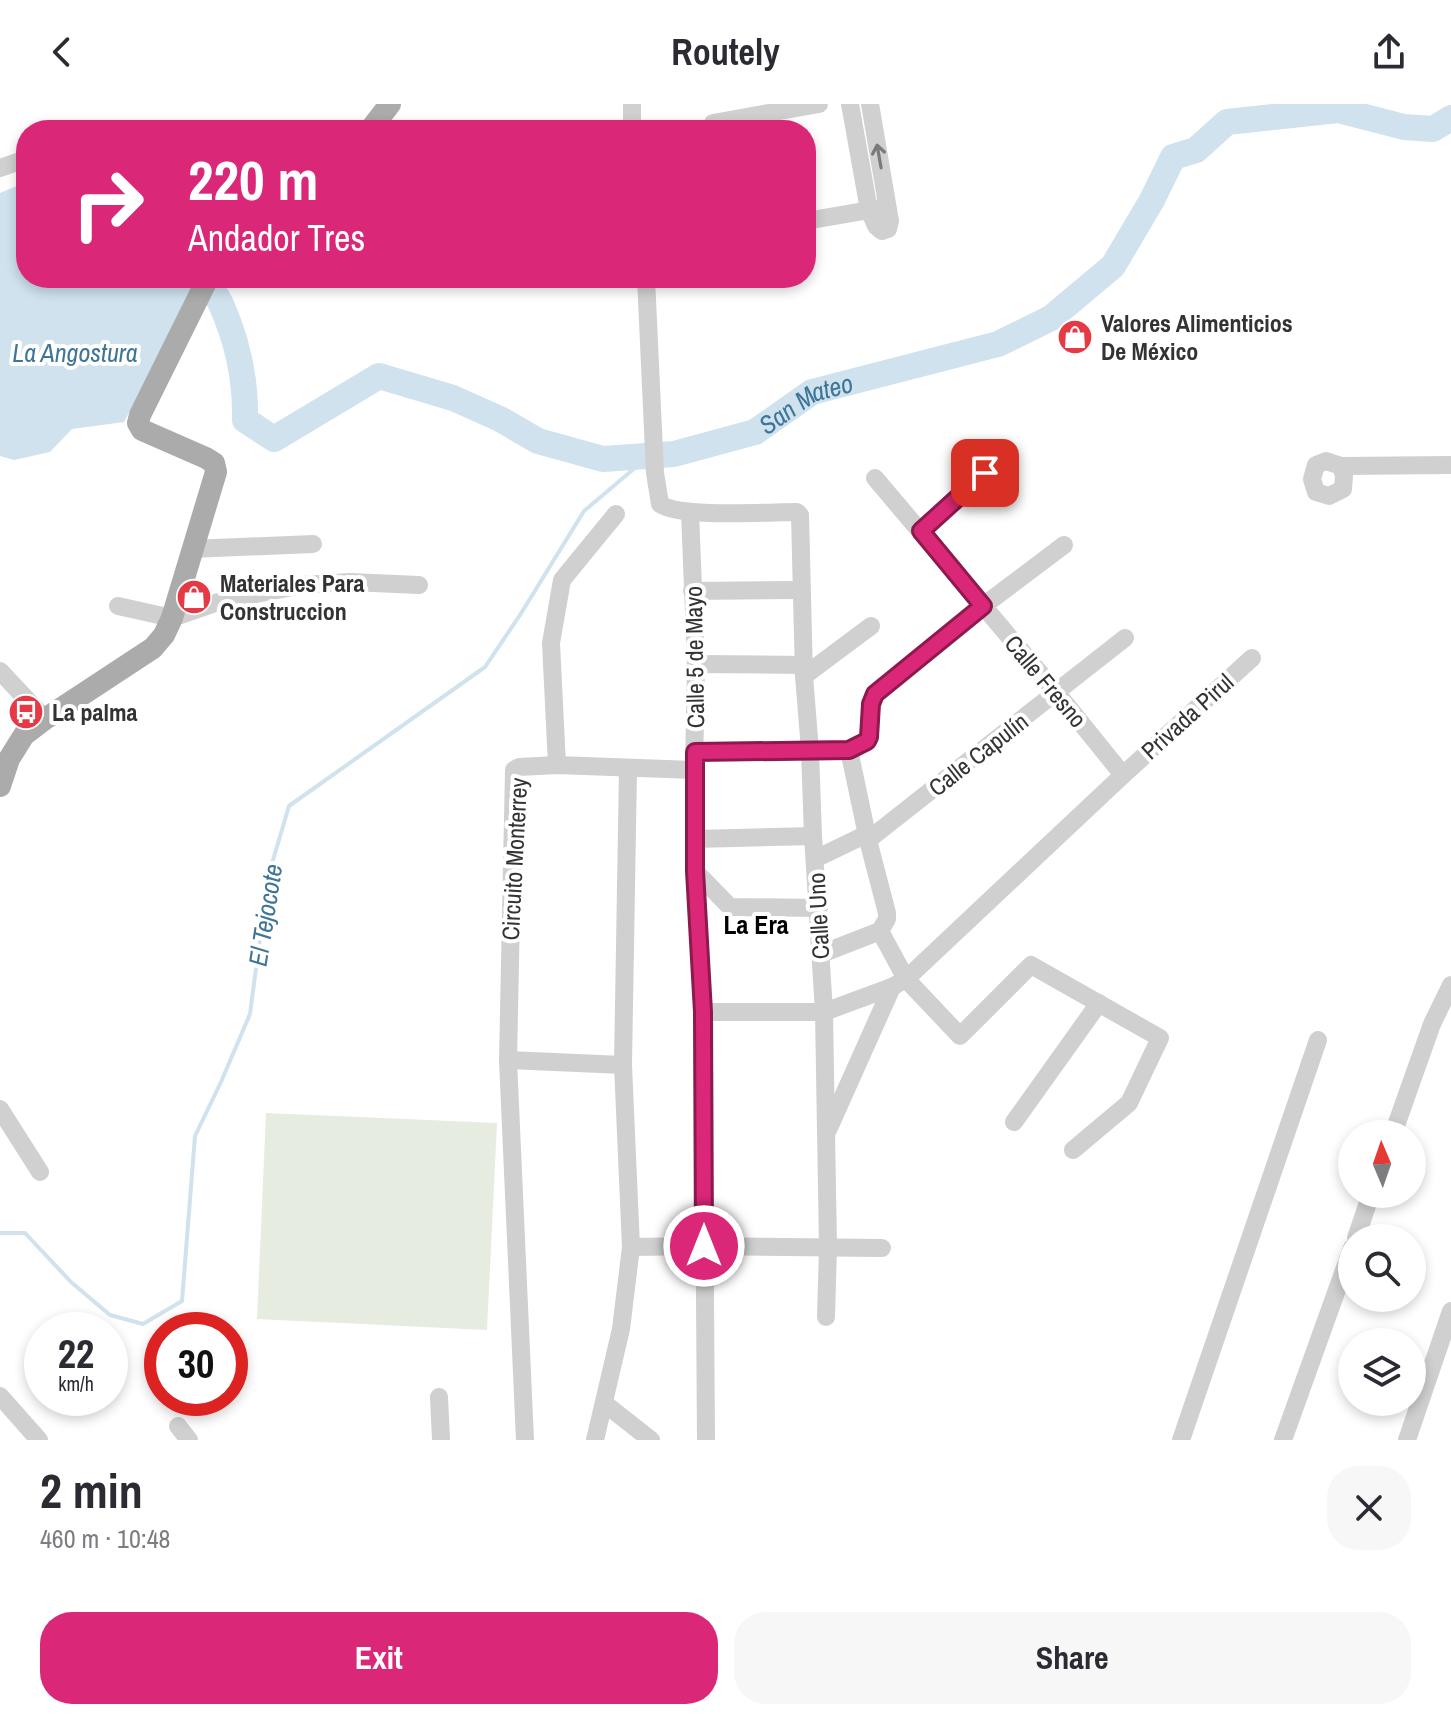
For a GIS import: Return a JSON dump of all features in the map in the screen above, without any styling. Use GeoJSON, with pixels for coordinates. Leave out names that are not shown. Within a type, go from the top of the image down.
{"type":"FeatureCollection","features":[{"type":"Feature","properties":{"kind":"main road"},"geometry":{"type":"LineString","coordinates":[[0,786],[9,759],[24,735],[153,648],[172,618],[216,472],[214,463],[142,430],[138,423],[203,288]]}},
{"type":"Feature","properties":{"kind":"street"},"geometry":{"type":"LineString","coordinates":[[730,120],[819,104]]}},
{"type":"Feature","properties":{"kind":"street"},"geometry":{"type":"LineString","coordinates":[[850,104],[879,208]]}},
{"type":"Feature","properties":{"kind":"street"},"geometry":{"type":"LineString","coordinates":[[870,104],[879,208]]}},
{"type":"Feature","properties":{"kind":"street"},"geometry":{"type":"LineString","coordinates":[[816,219],[879,208]]}},
{"type":"Feature","properties":{"kind":"street"},"geometry":{"type":"LineString","coordinates":[[646,288],[655,473],[660,504],[667,509],[690,512]]}},
{"type":"Feature","properties":{"kind":"street"},"geometry":{"type":"LineString","coordinates":[[1341,466],[1451,465]]}},
{"type":"Feature","properties":{"kind":"street"},"geometry":{"type":"LineString","coordinates":[[921,531],[985,473]]}},
{"type":"Feature","properties":{"kind":"street","name":"Calle Fresno"},"geometry":{"type":"LineString","coordinates":[[875,478],[1123,775]]}},
{"type":"Feature","properties":{"kind":"street","name":"Calle Uno"},"geometry":{"type":"LineString","coordinates":[[690,512],[797,512],[800,515],[804,670],[824,1012],[828,1247],[826,1317]]}},
{"type":"Feature","properties":{"kind":"street","name":"Calle 5 de Mayo"},"geometry":{"type":"LineString","coordinates":[[690,512],[696,664],[695,871],[703,1012],[706,1440]]}},
{"type":"Feature","properties":{"kind":"street"},"geometry":{"type":"LineString","coordinates":[[557,765],[551,643],[562,580],[616,514]]}},
{"type":"Feature","properties":{"kind":"street"},"geometry":{"type":"LineString","coordinates":[[192,549],[313,544]]}},
{"type":"Feature","properties":{"kind":"street"},"geometry":{"type":"LineString","coordinates":[[821,954],[880,931],[887,919],[849,750],[869,737],[871,704],[875,694],[1064,545]]}},
{"type":"Feature","properties":{"kind":"street"},"geometry":{"type":"LineString","coordinates":[[118,606],[172,618],[224,600],[303,585],[350,582],[419,585]]}},
{"type":"Feature","properties":{"kind":"street"},"geometry":{"type":"LineString","coordinates":[[692,591],[801,590]]}},
{"type":"Feature","properties":{"kind":"street"},"geometry":{"type":"LineString","coordinates":[[696,664],[804,670],[871,626]]}},
{"type":"Feature","properties":{"kind":"street","name":"Calle Capulín"},"geometry":{"type":"LineString","coordinates":[[815,859],[867,837],[1125,638]]}},
{"type":"Feature","properties":{"kind":"street","name":"Privada Pirul"},"geometry":{"type":"LineString","coordinates":[[1123,775],[1252,658]]}},
{"type":"Feature","properties":{"kind":"street"},"geometry":{"type":"LineString","coordinates":[[0,671],[45,719]]}},
{"type":"Feature","properties":{"kind":"street","name":"Circuito Monterrey"},"geometry":{"type":"LineString","coordinates":[[525,1440],[508,1060],[514,770],[519,767],[557,765],[628,769],[810,750],[849,750]]}},
{"type":"Feature","properties":{"kind":"street"},"geometry":{"type":"LineString","coordinates":[[595,1440],[621,1329],[631,1247],[623,1065],[628,769]]}},
{"type":"Feature","properties":{"kind":"street"},"geometry":{"type":"LineString","coordinates":[[826,1135],[899,983],[1123,775]]}},
{"type":"Feature","properties":{"kind":"street"},"geometry":{"type":"LineString","coordinates":[[695,839],[813,836]]}},
{"type":"Feature","properties":{"kind":"street"},"geometry":{"type":"LineString","coordinates":[[695,871],[730,907],[819,908]]}},
{"type":"Feature","properties":{"kind":"street"},"geometry":{"type":"LineString","coordinates":[[880,931],[899,983],[960,1036],[1031,965],[1160,1038],[1129,1103],[1073,1150]]}},
{"type":"Feature","properties":{"kind":"street"},"geometry":{"type":"LineString","coordinates":[[703,1012],[824,1012],[899,983]]}},
{"type":"Feature","properties":{"kind":"street"},"geometry":{"type":"LineString","coordinates":[[1398,1120],[1432,1024],[1451,985]]}},
{"type":"Feature","properties":{"kind":"street"},"geometry":{"type":"LineString","coordinates":[[1014,1122],[1099,1003]]}},
{"type":"Feature","properties":{"kind":"street"},"geometry":{"type":"LineString","coordinates":[[1181,1440],[1318,1040]]}},
{"type":"Feature","properties":{"kind":"street"},"geometry":{"type":"LineString","coordinates":[[508,1060],[623,1065]]}},
{"type":"Feature","properties":{"kind":"street"},"geometry":{"type":"LineString","coordinates":[[0,1109],[40,1172]]}},
{"type":"Feature","properties":{"kind":"street"},"geometry":{"type":"LineString","coordinates":[[631,1247],[882,1248]]}},
{"type":"Feature","properties":{"kind":"street"},"geometry":{"type":"LineString","coordinates":[[1283,1440],[1338,1287]]}},
{"type":"Feature","properties":{"kind":"street"},"geometry":{"type":"LineString","coordinates":[[1407,1440],[1451,1311]]}},
{"type":"Feature","properties":{"kind":"street"},"geometry":{"type":"LineString","coordinates":[[0,1396],[39,1440]]}},
{"type":"Feature","properties":{"kind":"street"},"geometry":{"type":"LineString","coordinates":[[439,1397],[441,1440]]}},
{"type":"Feature","properties":{"kind":"street"},"geometry":{"type":"LineString","coordinates":[[604,1403],[651,1440]]}},
{"type":"Feature","properties":{"kind":"shaded area"},"geometry":{"type":"Polygon","coordinates":[[[266,1113],[497,1123],[487,1330],[257,1319],[266,1113]]]}},
{"type":"Feature","properties":{"kind":"water","name":"La Angostura"},"geometry":{"type":"Polygon","coordinates":[[[16,186],[16,288],[195,288],[124,422],[72,429],[50,452],[14,460],[0,456],[0,193],[16,186]]]}},
{"type":"Feature","properties":{"kind":"waterway","name":"San Mateo"},"geometry":{"type":"LineString","coordinates":[[211,288],[221,304],[236,346],[244,390],[245,420],[274,439],[379,376],[453,398],[500,419],[538,441],[603,459],[674,454],[755,432],[812,392],[998,344],[1051,318],[1113,266],[1173,157],[1196,150],[1227,122],[1338,110],[1404,127],[1433,129],[1451,118]]}},
{"type":"Feature","properties":{"kind":"waterway","name":"El Tejocote"},"geometry":{"type":"LineString","coordinates":[[0,1233],[25,1233],[71,1282],[110,1315],[143,1324],[182,1301],[195,1136],[250,1014],[268,877],[289,806],[485,667],[584,511],[649,456]]}},
{"type":"Feature","properties":{"kind":"place","name":"Valores Alimenticios De México"},"geometry":{"type":"Point","coordinates":[1075,337]}},
{"type":"Feature","properties":{"kind":"place","name":"Materiales Para Construccion"},"geometry":{"type":"Point","coordinates":[194,597]}},
{"type":"Feature","properties":{"kind":"place","name":"La palma"},"geometry":{"type":"Point","coordinates":[26,712]}},
{"type":"Feature","properties":{"kind":"district","name":"La Era"},"geometry":{"type":"Point","coordinates":[756,924]}},
{"type":"Feature","properties":{"kind":"route"},"geometry":{"type":"LineString","coordinates":[[704,1246],[703,1012],[695,871],[695,752],[849,750],[867,741],[875,694],[983,606],[921,531],[985,473]]}}]}
